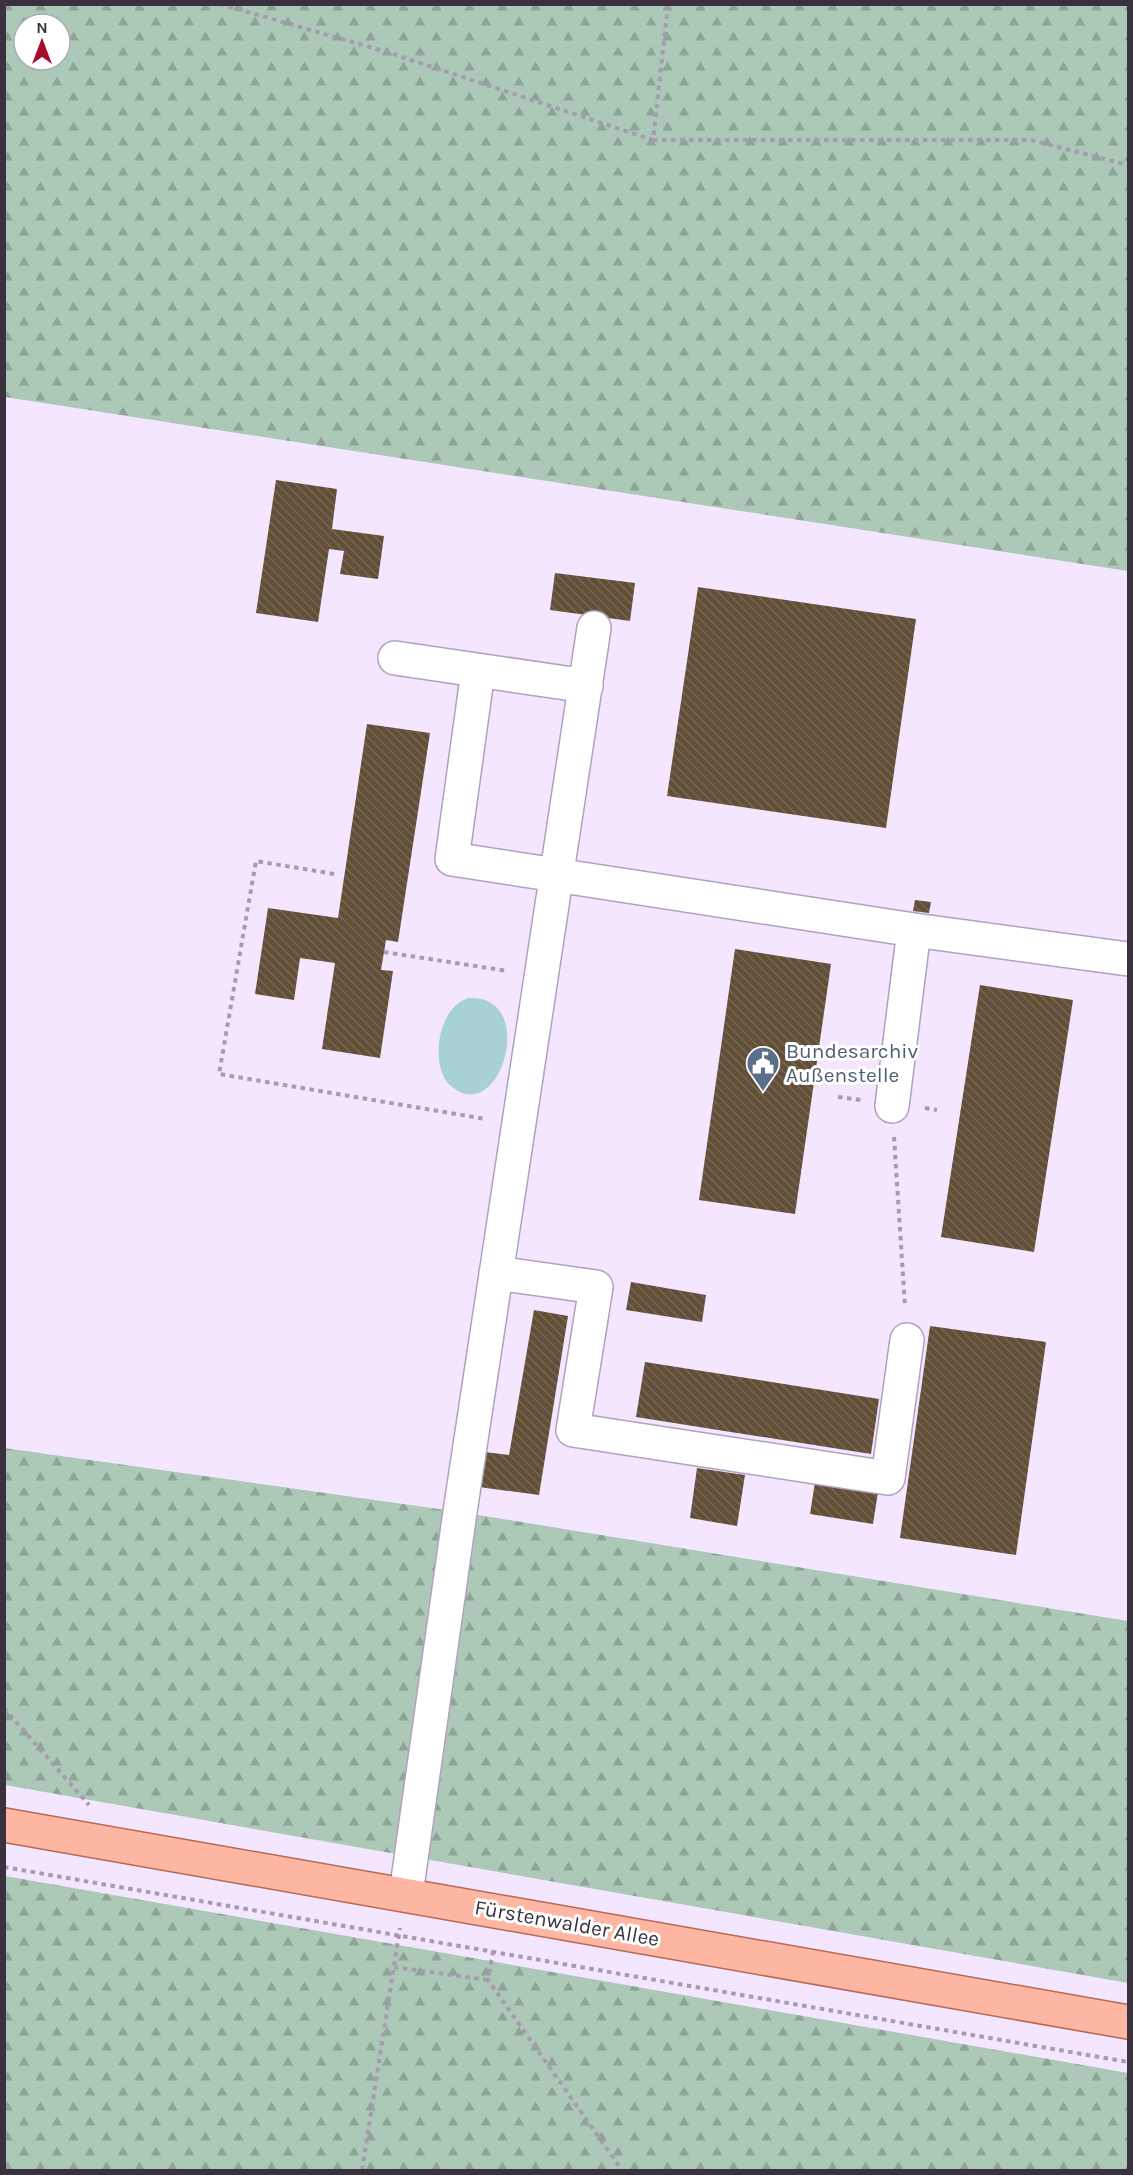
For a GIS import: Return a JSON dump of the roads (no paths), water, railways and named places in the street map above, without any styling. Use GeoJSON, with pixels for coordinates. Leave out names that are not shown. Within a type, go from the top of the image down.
{"type":"FeatureCollection","features":[{"type":"Feature","properties":{"kind":"main road","name":"Fürstenwalder Allee"},"geometry":{"type":"LineString","coordinates":[[4,1825],[1128,2022]]}},
{"type":"Feature","properties":{"kind":"lane"},"geometry":{"type":"LineString","coordinates":[[406,1894],[496,1273],[594,628]]}},
{"type":"Feature","properties":{"kind":"lane"},"geometry":{"type":"LineString","coordinates":[[395,658],[586,686]]}},
{"type":"Feature","properties":{"kind":"lane"},"geometry":{"type":"LineString","coordinates":[[478,671],[452,859],[557,877],[914,930],[1128,959]]}},
{"type":"Feature","properties":{"kind":"lane"},"geometry":{"type":"LineString","coordinates":[[892,1106],[914,930]]}},
{"type":"Feature","properties":{"kind":"lane"},"geometry":{"type":"LineString","coordinates":[[496,1273],[596,1287],[573,1430],[888,1478],[907,1340]]}},
{"type":"Feature","properties":{"kind":"place","name":"Bundesarchiv Außenstelle"},"geometry":{"type":"Point","coordinates":[763,1092]}}]}
